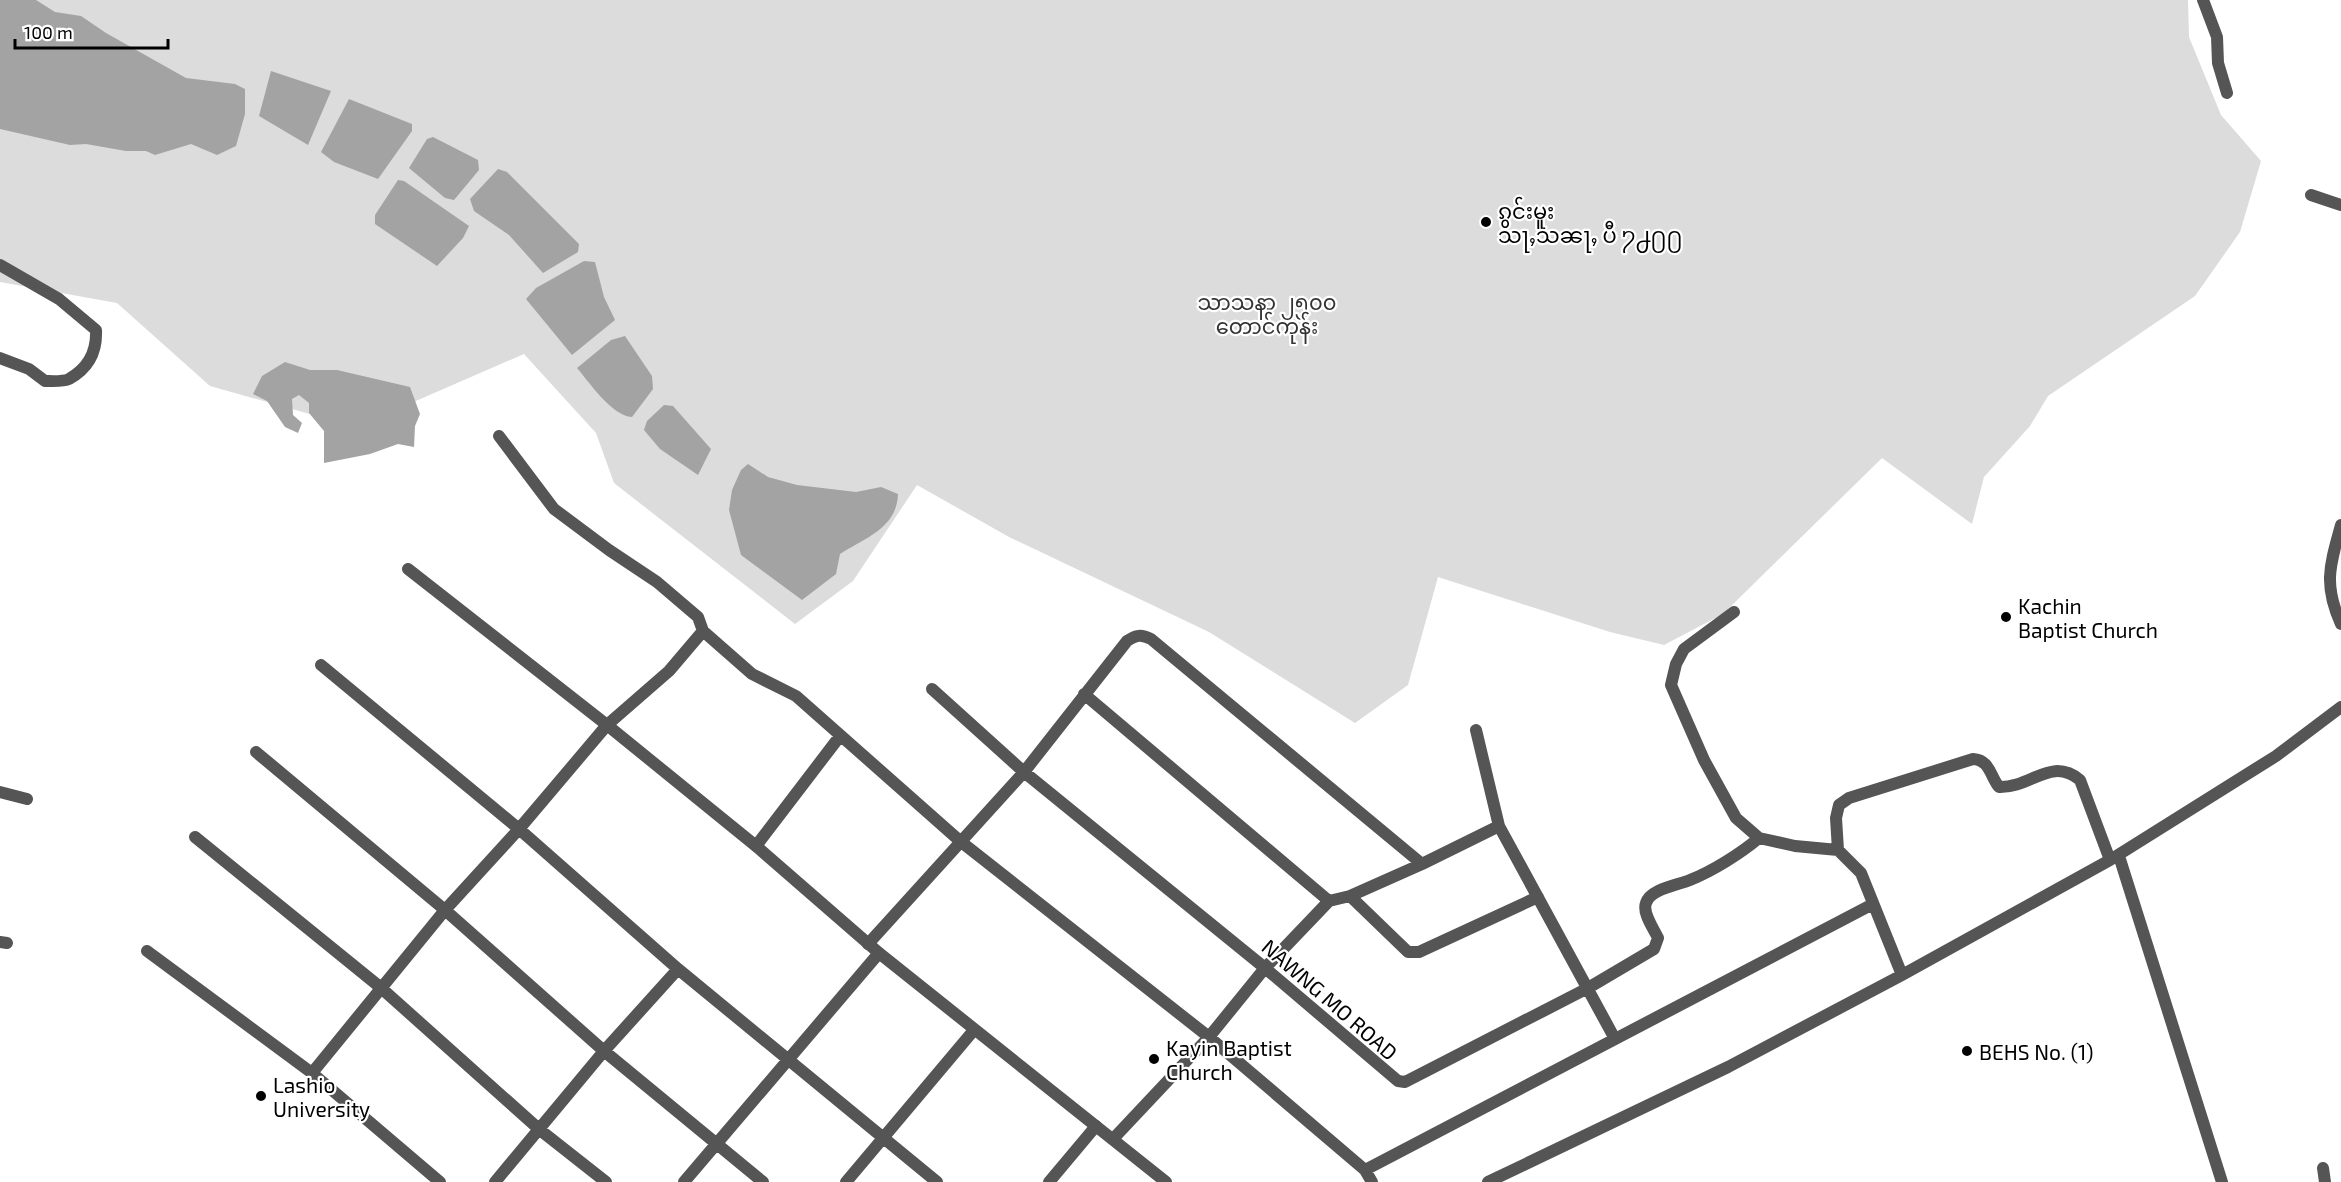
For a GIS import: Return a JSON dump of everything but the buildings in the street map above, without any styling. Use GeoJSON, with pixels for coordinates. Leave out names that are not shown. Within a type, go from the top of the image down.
{"type":"FeatureCollection","features":[{"type":"Feature","properties":{"kind":"street"},"geometry":{"type":"LineString","coordinates":[[2203,0],[2217,37],[2218,63],[2227,93]]}},
{"type":"Feature","properties":{"kind":"street"},"geometry":{"type":"LineString","coordinates":[[2311,195],[2341,205]]}},
{"type":"Feature","properties":{"kind":"street"},"geometry":{"type":"LineString","coordinates":[[0,265],[59,298],[96,330],[97,344],[91,360],[68,380],[45,381],[29,369],[0,358]]}},
{"type":"Feature","properties":{"kind":"street"},"geometry":{"type":"LineString","coordinates":[[499,436],[554,509],[657,582],[698,617],[703,631],[752,674],[796,696],[960,841],[1209,1037],[1365,1170],[1372,1182]]}},
{"type":"Feature","properties":{"kind":"street"},"geometry":{"type":"LineString","coordinates":[[2341,525],[2329,569],[2332,603],[2341,624]]}},
{"type":"Feature","properties":{"kind":"street"},"geometry":{"type":"LineString","coordinates":[[408,569],[607,725],[756,846],[879,953],[1166,1182]]}},
{"type":"Feature","properties":{"kind":"street"},"geometry":{"type":"LineString","coordinates":[[1734,612],[1684,649],[1676,664],[1671,686],[1704,760],[1736,818],[1759,838],[1795,846],[1838,850],[1861,873],[1902,975]]}},
{"type":"Feature","properties":{"kind":"street"},"geometry":{"type":"LineString","coordinates":[[312,1073],[445,910],[519,829],[607,725],[669,671],[703,631]]}},
{"type":"Feature","properties":{"kind":"street"},"geometry":{"type":"LineString","coordinates":[[868,944],[1024,772],[1127,641],[1136,635],[1151,639],[1422,864]]}},
{"type":"Feature","properties":{"kind":"street"},"geometry":{"type":"LineString","coordinates":[[321,665],[519,829],[678,969],[937,1182]]}},
{"type":"Feature","properties":{"kind":"street","name":"NAWNG MO ROAD"},"geometry":{"type":"LineString","coordinates":[[932,689],[1024,772],[1265,968],[1398,1081],[1405,1082],[1588,988],[1654,949],[1658,944],[1658,938],[1645,910],[1646,902],[1652,895],[1691,880],[1746,849],[1759,838]]}},
{"type":"Feature","properties":{"kind":"street"},"geometry":{"type":"LineString","coordinates":[[1084,694],[1329,901]]}},
{"type":"Feature","properties":{"kind":"street"},"geometry":{"type":"LineString","coordinates":[[1488,1182],[1728,1067],[2115,858],[2276,756],[2341,707]]}},
{"type":"Feature","properties":{"kind":"street"},"geometry":{"type":"LineString","coordinates":[[1476,730],[1499,826],[1615,1039]]}},
{"type":"Feature","properties":{"kind":"street"},"geometry":{"type":"LineString","coordinates":[[756,846],[840,736]]}},
{"type":"Feature","properties":{"kind":"street"},"geometry":{"type":"LineString","coordinates":[[256,752],[445,910],[604,1051],[763,1182]]}},
{"type":"Feature","properties":{"kind":"street"},"geometry":{"type":"LineString","coordinates":[[1838,850],[1836,818],[1839,806],[1849,798],[1973,759],[1981,759],[1987,764],[1992,778],[1999,787],[2009,788],[2057,770],[2070,772],[2080,780],[2115,858],[2222,1182]]}},
{"type":"Feature","properties":{"kind":"street"},"geometry":{"type":"LineString","coordinates":[[0,792],[27,799]]}},
{"type":"Feature","properties":{"kind":"street"},"geometry":{"type":"LineString","coordinates":[[1113,1139],[1209,1037],[1265,968],[1329,901],[1350,896],[1499,826]]}},
{"type":"Feature","properties":{"kind":"street"},"geometry":{"type":"LineString","coordinates":[[195,837],[380,987],[540,1130],[606,1182]]}},
{"type":"Feature","properties":{"kind":"street"},"geometry":{"type":"LineString","coordinates":[[1350,896],[1408,952],[1419,952],[1538,897]]}},
{"type":"Feature","properties":{"kind":"street"},"geometry":{"type":"LineString","coordinates":[[1365,1170],[1873,904]]}},
{"type":"Feature","properties":{"kind":"street"},"geometry":{"type":"LineString","coordinates":[[147,951],[312,1073],[440,1182]]}},
{"type":"Feature","properties":{"kind":"street"},"geometry":{"type":"LineString","coordinates":[[684,1182],[879,953]]}},
{"type":"Feature","properties":{"kind":"street"},"geometry":{"type":"LineString","coordinates":[[495,1182],[604,1051],[678,969]]}},
{"type":"Feature","properties":{"kind":"street"},"geometry":{"type":"LineString","coordinates":[[846,1182],[974,1030]]}},
{"type":"Feature","properties":{"kind":"street"},"geometry":{"type":"LineString","coordinates":[[1049,1182],[1096,1126]]}},
{"type":"Feature","properties":{"kind":"street"},"geometry":{"type":"LineString","coordinates":[[2323,1168],[2325,1182]]}},
{"type":"Feature","properties":{"kind":"green space","name":"သာသနာ ၂၅၀၀ တောင်ကုန်း"},"geometry":{"type":"Polygon","coordinates":[[[0,0],[2188,0],[2189,37],[2221,115],[2261,161],[2240,232],[2195,296],[2048,396],[2030,426],[1984,477],[1972,524],[1882,458],[1723,614],[1664,645],[1610,632],[1438,577],[1408,685],[1355,723],[1209,632],[1009,537],[917,485],[853,581],[795,624],[614,483],[596,433],[524,354],[356,427],[210,386],[117,303],[0,282],[0,0]]]}},
{"type":"Feature","properties":{"kind":"shaded area"},"geometry":{"type":"Polygon","coordinates":[[[0,0],[36,0],[55,12],[81,16],[106,33],[186,78],[235,84],[245,89],[245,114],[236,146],[217,155],[191,144],[155,155],[146,151],[126,151],[86,144],[70,145],[0,129],[0,0]]]}},
{"type":"Feature","properties":{"kind":"shaded area"},"geometry":{"type":"Polygon","coordinates":[[[271,71],[331,91],[308,145],[259,116],[271,71]]]}},
{"type":"Feature","properties":{"kind":"shaded area"},"geometry":{"type":"Polygon","coordinates":[[[349,99],[412,124],[412,131],[378,179],[334,162],[321,152],[349,99]]]}},
{"type":"Feature","properties":{"kind":"shaded area"},"geometry":{"type":"Polygon","coordinates":[[[433,137],[478,160],[479,170],[454,200],[445,198],[409,168],[427,139],[433,137]]]}},
{"type":"Feature","properties":{"kind":"shaded area"},"geometry":{"type":"Polygon","coordinates":[[[498,169],[507,172],[579,244],[578,252],[543,273],[509,235],[474,211],[470,199],[498,169]]]}},
{"type":"Feature","properties":{"kind":"shaded area"},"geometry":{"type":"Polygon","coordinates":[[[398,180],[404,181],[469,226],[463,238],[437,266],[375,224],[375,215],[398,180]]]}},
{"type":"Feature","properties":{"kind":"shaded area"},"geometry":{"type":"Polygon","coordinates":[[[584,261],[595,262],[604,297],[615,320],[572,355],[526,299],[536,288],[584,261]]]}},
{"type":"Feature","properties":{"kind":"shaded area"},"geometry":{"type":"Polygon","coordinates":[[[625,336],[652,376],[653,389],[632,417],[624,415],[609,405],[577,368],[611,340],[625,336]]]}},
{"type":"Feature","properties":{"kind":"shaded area"},"geometry":{"type":"Polygon","coordinates":[[[285,362],[310,370],[337,370],[410,387],[420,414],[415,426],[414,447],[398,444],[370,454],[324,463],[324,431],[309,413],[309,403],[299,395],[292,399],[293,415],[302,423],[298,433],[285,427],[267,401],[253,394],[262,376],[285,362]]]}},
{"type":"Feature","properties":{"kind":"shaded area"},"geometry":{"type":"Polygon","coordinates":[[[664,405],[673,406],[711,449],[698,475],[660,449],[644,430],[647,421],[664,405]]]}},
{"type":"Feature","properties":{"kind":"shaded area"},"geometry":{"type":"Polygon","coordinates":[[[748,464],[768,477],[797,485],[856,492],[881,487],[898,494],[896,506],[886,524],[878,531],[840,554],[836,574],[802,600],[741,555],[729,510],[732,490],[741,470],[748,464]]]}},
{"type":"Feature","properties":{"kind":"place","name":"ၵွင်းမူး သႃႇသၼႃႇ ပီ ႒႕႐႐"},"geometry":{"type":"Point","coordinates":[1486,222]}},
{"type":"Feature","properties":{"kind":"place","name":"Kachin Baptist Church"},"geometry":{"type":"Point","coordinates":[2006,617]}},
{"type":"Feature","properties":{"kind":"place","name":"BEHS No. (1)"},"geometry":{"type":"Point","coordinates":[1967,1051]}},
{"type":"Feature","properties":{"kind":"place","name":"Kayin Baptist Church"},"geometry":{"type":"Point","coordinates":[1154,1059]}},
{"type":"Feature","properties":{"kind":"place","name":"Lashio University"},"geometry":{"type":"Point","coordinates":[261,1096]}}]}
